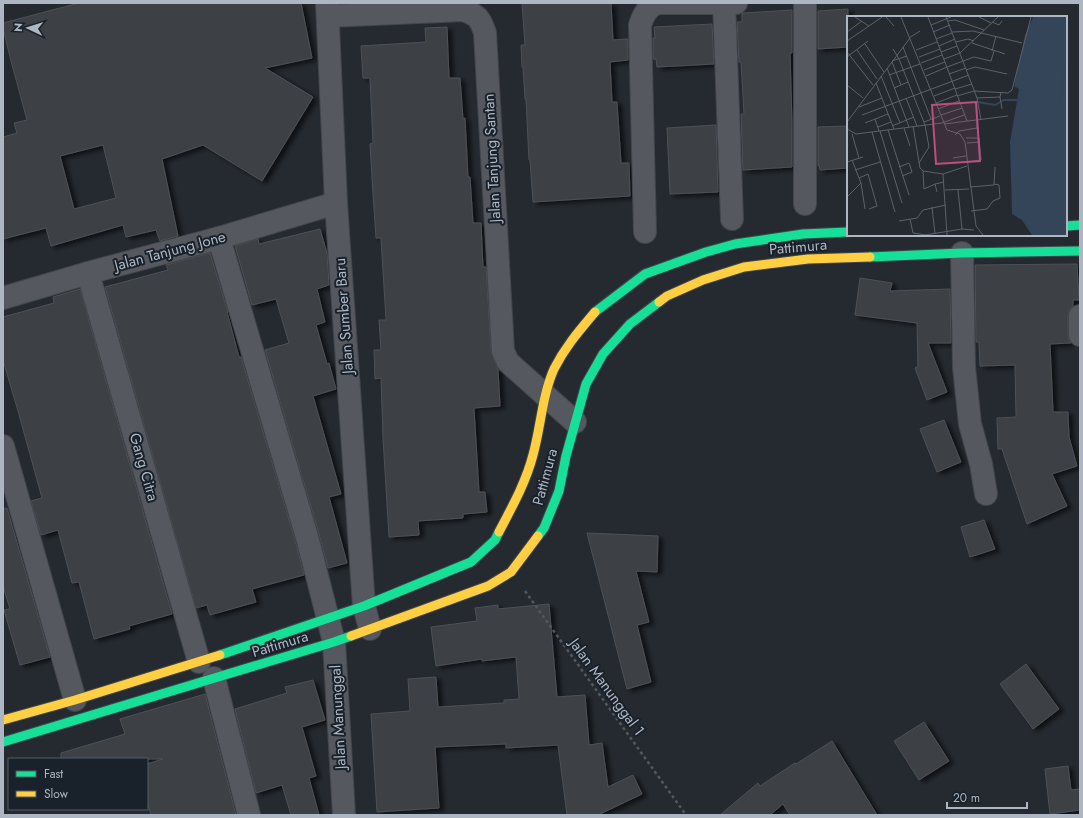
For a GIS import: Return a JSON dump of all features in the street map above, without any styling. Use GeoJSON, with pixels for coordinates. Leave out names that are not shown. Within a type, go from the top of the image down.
{"type":"FeatureCollection","features":[{"type":"Feature","properties":{"kind":"main road"},"geometry":{"type":"LineString","coordinates":[[1067,226],[1080,225]]}},
{"type":"Feature","properties":{"kind":"main road","name":"Pattimura"},"geometry":{"type":"LineString","coordinates":[[3,720],[75,700],[199,662],[328,619],[364,606],[471,562],[495,540],[518,495],[533,455],[545,396],[554,370],[567,346],[597,310],[645,274],[706,252],[736,244],[803,234],[847,232]]}},
{"type":"Feature","properties":{"kind":"main road"},"geometry":{"type":"LineString","coordinates":[[1031,241],[1031,252]]}},
{"type":"Feature","properties":{"kind":"main road","name":"Pattimura"},"geometry":{"type":"LineString","coordinates":[[3,742],[334,642],[488,586],[511,572],[544,528],[559,491],[566,456],[586,384],[603,354],[630,324],[667,296],[703,280],[744,266],[808,259],[962,253],[1080,251]]}},
{"type":"Feature","properties":{"kind":"street"},"geometry":{"type":"LineString","coordinates":[[645,232],[640,25],[643,14],[653,5],[658,3],[736,3]]}},
{"type":"Feature","properties":{"kind":"street"},"geometry":{"type":"LineString","coordinates":[[724,3],[732,219]]}},
{"type":"Feature","properties":{"kind":"street"},"geometry":{"type":"LineString","coordinates":[[805,3],[805,204]]}},
{"type":"Feature","properties":{"kind":"street","name":"Jalan Sumber Baru"},"geometry":{"type":"LineString","coordinates":[[328,10],[336,203],[364,606],[370,629]]}},
{"type":"Feature","properties":{"kind":"street","name":"Jalan Tanjung Santan"},"geometry":{"type":"LineString","coordinates":[[328,10],[464,10],[476,15],[482,23],[485,33],[503,351],[508,362],[575,422]]}},
{"type":"Feature","properties":{"kind":"street","name":"Jalan Tanjung Jone"},"geometry":{"type":"LineString","coordinates":[[3,298],[88,273],[219,238],[336,203]]}},
{"type":"Feature","properties":{"kind":"street","name":"Jalan Manunggal"},"geometry":{"type":"LineString","coordinates":[[219,238],[307,537],[334,642],[344,815]]}},
{"type":"Feature","properties":{"kind":"street"},"geometry":{"type":"LineString","coordinates":[[962,253],[964,367],[970,424],[986,494]]}},
{"type":"Feature","properties":{"kind":"street","name":"Gang Citra"},"geometry":{"type":"LineString","coordinates":[[88,273],[199,662]]}},
{"type":"Feature","properties":{"kind":"street"},"geometry":{"type":"LineString","coordinates":[[1080,316],[1080,335]]}},
{"type":"Feature","properties":{"kind":"street"},"geometry":{"type":"LineString","coordinates":[[3,446],[75,700]]}},
{"type":"Feature","properties":{"kind":"street"},"geometry":{"type":"LineString","coordinates":[[214,678],[249,815]]}},
{"type":"Feature","properties":{"kind":"path","name":"Jalan Manunggal 1"},"geometry":{"type":"LineString","coordinates":[[511,572],[686,815]]}},
{"type":"Feature","properties":{"kind":"building"},"geometry":{"type":"Polygon","coordinates":[[[79,3],[301,3],[312,58],[265,68],[313,97],[262,181],[203,145],[162,159],[178,236],[160,241],[156,230],[126,237],[123,225],[51,246],[46,228],[3,239],[3,137],[17,133],[14,123],[27,120],[11,61],[3,23],[79,3]],[[103,145],[60,156],[74,209],[116,198],[103,145]]]}},
{"type":"Feature","properties":{"kind":"building"},"geometry":{"type":"Polygon","coordinates":[[[522,3],[611,3],[613,40],[628,39],[628,60],[610,62],[612,102],[617,102],[621,163],[629,163],[630,196],[533,202],[526,99],[522,67],[521,45],[525,45],[522,3]]]}},
{"type":"Feature","properties":{"kind":"building"},"geometry":{"type":"Polygon","coordinates":[[[848,9],[847,47],[818,49],[818,11],[848,9]]]}},
{"type":"Feature","properties":{"kind":"building"},"geometry":{"type":"Polygon","coordinates":[[[792,10],[792,53],[790,53],[792,167],[743,170],[741,114],[744,114],[737,22],[742,22],[743,13],[792,10]]]}},
{"type":"Feature","properties":{"kind":"building"},"geometry":{"type":"Polygon","coordinates":[[[712,24],[714,64],[657,67],[656,59],[653,59],[653,38],[655,38],[654,27],[712,24]]]}},
{"type":"Feature","properties":{"kind":"building"},"geometry":{"type":"Polygon","coordinates":[[[447,27],[449,78],[460,78],[463,119],[465,118],[468,177],[470,177],[473,223],[481,223],[483,267],[486,267],[491,352],[498,369],[500,406],[474,408],[479,492],[485,492],[487,512],[463,514],[463,518],[418,521],[419,535],[389,537],[381,378],[375,379],[374,350],[381,350],[379,320],[386,320],[381,238],[376,238],[373,194],[370,144],[373,143],[370,78],[363,78],[361,46],[426,42],[425,28],[447,27]]]}},
{"type":"Feature","properties":{"kind":"building"},"geometry":{"type":"Polygon","coordinates":[[[716,125],[718,192],[670,194],[667,128],[716,125]]]}},
{"type":"Feature","properties":{"kind":"building"},"geometry":{"type":"Polygon","coordinates":[[[847,126],[847,168],[820,170],[819,165],[818,166],[818,127],[847,126]]]}},
{"type":"Feature","properties":{"kind":"building"},"geometry":{"type":"Polygon","coordinates":[[[320,229],[327,253],[329,285],[317,289],[325,322],[316,325],[336,389],[313,396],[341,494],[329,497],[347,563],[328,568],[265,350],[289,343],[276,299],[252,305],[235,246],[258,239],[259,244],[320,229]]]}},
{"type":"Feature","properties":{"kind":"building"},"geometry":{"type":"Polygon","coordinates":[[[210,253],[228,312],[239,357],[241,357],[304,575],[252,589],[256,602],[210,615],[207,605],[196,608],[105,287],[168,270],[166,265],[210,253]]]}},
{"type":"Feature","properties":{"kind":"building"},"geometry":{"type":"Polygon","coordinates":[[[1077,264],[1079,300],[1073,300],[1073,306],[1069,310],[1068,316],[1068,335],[1071,343],[1050,344],[1053,412],[1068,412],[1069,437],[1077,466],[1052,474],[1067,506],[1027,524],[1002,449],[998,449],[997,418],[1016,417],[1015,365],[980,366],[979,342],[976,342],[975,265],[1077,264]]]}},
{"type":"Feature","properties":{"kind":"building"},"geometry":{"type":"Polygon","coordinates":[[[860,278],[892,283],[890,291],[950,289],[951,343],[928,343],[947,392],[927,400],[915,368],[918,366],[917,323],[855,315],[860,278]]]}},
{"type":"Feature","properties":{"kind":"building"},"geometry":{"type":"Polygon","coordinates":[[[80,289],[172,614],[129,626],[130,629],[94,639],[79,582],[72,583],[58,530],[41,535],[31,501],[42,498],[3,360],[3,317],[54,303],[53,297],[80,289]]]}},
{"type":"Feature","properties":{"kind":"building"},"geometry":{"type":"Polygon","coordinates":[[[944,420],[961,462],[937,472],[920,429],[944,420]]]}},
{"type":"Feature","properties":{"kind":"building"},"geometry":{"type":"Polygon","coordinates":[[[7,508],[50,657],[20,665],[4,610],[10,609],[3,586],[3,509],[7,508]]]}},
{"type":"Feature","properties":{"kind":"building"},"geometry":{"type":"Polygon","coordinates":[[[984,520],[995,549],[970,557],[961,527],[984,520]]]}},
{"type":"Feature","properties":{"kind":"building"},"geometry":{"type":"Polygon","coordinates":[[[587,533],[658,536],[657,572],[636,571],[649,622],[637,625],[651,682],[627,689],[587,533]]]}},
{"type":"Feature","properties":{"kind":"building"},"geometry":{"type":"Polygon","coordinates":[[[549,604],[557,697],[585,695],[589,745],[602,743],[608,787],[633,775],[642,794],[598,815],[567,815],[558,745],[506,748],[506,744],[435,747],[439,808],[377,812],[371,714],[410,711],[408,679],[436,677],[438,707],[504,703],[504,700],[519,699],[516,657],[482,661],[482,659],[436,666],[431,627],[477,621],[475,608],[498,605],[498,609],[549,604]]]}},
{"type":"Feature","properties":{"kind":"building"},"geometry":{"type":"Polygon","coordinates":[[[1026,664],[1059,709],[1033,729],[1000,684],[1026,664]]]}},
{"type":"Feature","properties":{"kind":"building"},"geometry":{"type":"Polygon","coordinates":[[[313,680],[325,720],[302,727],[316,776],[309,778],[319,815],[291,815],[282,785],[256,793],[235,709],[287,693],[285,687],[313,680]]]}},
{"type":"Feature","properties":{"kind":"building"},"geometry":{"type":"Polygon","coordinates":[[[205,694],[236,815],[151,815],[148,804],[148,764],[163,759],[61,758],[61,753],[125,734],[120,719],[205,694]]]}},
{"type":"Feature","properties":{"kind":"building"},"geometry":{"type":"Polygon","coordinates":[[[924,722],[949,761],[919,780],[894,741],[924,722]]]}},
{"type":"Feature","properties":{"kind":"building"},"geometry":{"type":"Polygon","coordinates":[[[832,741],[877,815],[790,815],[783,804],[770,815],[720,815],[758,783],[760,786],[832,741]]]}},
{"type":"Feature","properties":{"kind":"building"},"geometry":{"type":"Polygon","coordinates":[[[1068,766],[1071,790],[1080,789],[1080,810],[1050,814],[1045,769],[1068,766]]]}},
{"type":"Feature","properties":{"kind":"traffic: fast"},"geometry":{"type":"LineString","coordinates":[[1067,226],[1080,225]]}},
{"type":"Feature","properties":{"kind":"traffic: fast"},"geometry":{"type":"LineString","coordinates":[[595,312],[645,274],[706,252],[735,244],[803,234],[847,232]]}},
{"type":"Feature","properties":{"kind":"traffic: fast"},"geometry":{"type":"LineString","coordinates":[[870,257],[962,253],[1080,251]]}},
{"type":"Feature","properties":{"kind":"traffic: fast"},"geometry":{"type":"LineString","coordinates":[[538,536],[544,528],[559,491],[566,456],[586,384],[603,354],[630,324],[659,302]]}},
{"type":"Feature","properties":{"kind":"traffic: fast"},"geometry":{"type":"LineString","coordinates":[[220,655],[364,606],[471,562],[495,540],[499,532]]}},
{"type":"Feature","properties":{"kind":"traffic: fast"},"geometry":{"type":"LineString","coordinates":[[3,742],[351,636]]}},
{"type":"Feature","properties":{"kind":"traffic: slow"},"geometry":{"type":"LineString","coordinates":[[659,302],[667,296],[703,280],[744,267],[808,259],[870,257]]}},
{"type":"Feature","properties":{"kind":"traffic: slow"},"geometry":{"type":"LineString","coordinates":[[499,532],[527,475],[536,444],[544,400],[554,369],[568,346],[595,312]]}},
{"type":"Feature","properties":{"kind":"traffic: slow"},"geometry":{"type":"LineString","coordinates":[[351,636],[488,586],[511,572],[538,536]]}},
{"type":"Feature","properties":{"kind":"traffic: slow"},"geometry":{"type":"LineString","coordinates":[[3,720],[75,700],[220,655]]}}]}
